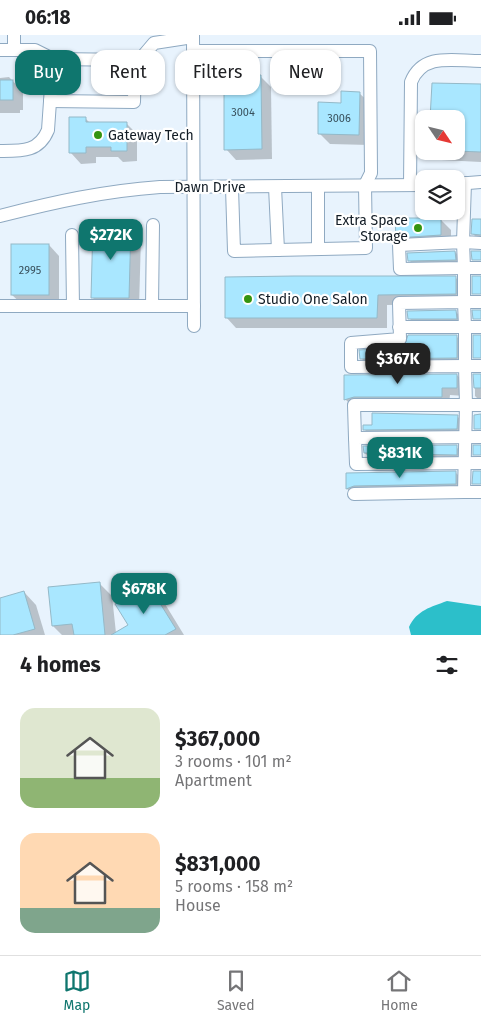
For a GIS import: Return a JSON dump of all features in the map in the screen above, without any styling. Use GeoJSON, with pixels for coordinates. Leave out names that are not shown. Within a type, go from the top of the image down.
{"type":"FeatureCollection","features":[{"type":"Feature","properties":{"kind":"street"},"geometry":{"type":"LineString","coordinates":[[0,50],[14,50],[14,35]]}},
{"type":"Feature","properties":{"kind":"street"},"geometry":{"type":"LineString","coordinates":[[147,50],[154,39],[193,36],[193,50]]}},
{"type":"Feature","properties":{"kind":"street"},"geometry":{"type":"LineString","coordinates":[[232,187],[234,251],[366,248],[365,185],[370,173],[370,51],[260,51]]}},
{"type":"Feature","properties":{"kind":"street"},"geometry":{"type":"LineString","coordinates":[[410,185],[411,82],[414,73],[424,63],[436,61],[481,61]]}},
{"type":"Feature","properties":{"kind":"street"},"geometry":{"type":"LineString","coordinates":[[0,151],[25,151],[40,143],[48,130],[50,95]]}},
{"type":"Feature","properties":{"kind":"street"},"geometry":{"type":"LineString","coordinates":[[50,101],[134,103],[134,95]]}},
{"type":"Feature","properties":{"kind":"street"},"geometry":{"type":"LineString","coordinates":[[193,95],[194,326]]}},
{"type":"Feature","properties":{"kind":"street"},"geometry":{"type":"LineString","coordinates":[[465,184],[481,182]]}},
{"type":"Feature","properties":{"kind":"street","name":"Dawn Drive"},"geometry":{"type":"LineString","coordinates":[[0,216],[82,196],[120,190],[415,185]]}},
{"type":"Feature","properties":{"kind":"street"},"geometry":{"type":"LineString","coordinates":[[318,186],[318,249]]}},
{"type":"Feature","properties":{"kind":"street"},"geometry":{"type":"LineString","coordinates":[[276,187],[278,250]]}},
{"type":"Feature","properties":{"kind":"street"},"geometry":{"type":"LineString","coordinates":[[462,220],[466,405],[464,492]]}},
{"type":"Feature","properties":{"kind":"street"},"geometry":{"type":"LineString","coordinates":[[152,306],[153,225]]}},
{"type":"Feature","properties":{"kind":"street"},"geometry":{"type":"LineString","coordinates":[[72,235],[73,306]]}},
{"type":"Feature","properties":{"kind":"street"},"geometry":{"type":"LineString","coordinates":[[481,243],[399,245],[400,269],[481,268]]}},
{"type":"Feature","properties":{"kind":"street"},"geometry":{"type":"LineString","coordinates":[[481,302],[399,303],[400,339],[351,343],[351,367],[481,366]]}},
{"type":"Feature","properties":{"kind":"street"},"geometry":{"type":"LineString","coordinates":[[0,306],[194,306]]}},
{"type":"Feature","properties":{"kind":"street"},"geometry":{"type":"LineString","coordinates":[[399,327],[481,327]]}},
{"type":"Feature","properties":{"kind":"street"},"geometry":{"type":"LineString","coordinates":[[481,405],[354,405],[356,464],[481,463]]}},
{"type":"Feature","properties":{"kind":"street"},"geometry":{"type":"LineString","coordinates":[[355,438],[481,437]]}},
{"type":"Feature","properties":{"kind":"street"},"geometry":{"type":"LineString","coordinates":[[354,494],[481,492]]}},
{"type":"Feature","properties":{"kind":"water"},"geometry":{"type":"Polygon","coordinates":[[[447,601],[481,606],[481,635],[411,635],[409,627],[420,613],[447,601]]]}},
{"type":"Feature","properties":{"kind":"building"},"geometry":{"type":"Polygon","coordinates":[[[260,75],[262,149],[224,150],[224,95],[260,95],[260,75]]]}},
{"type":"Feature","properties":{"kind":"building"},"geometry":{"type":"Polygon","coordinates":[[[0,80],[13,80],[13,100],[0,100],[0,80]]]}},
{"type":"Feature","properties":{"kind":"building"},"geometry":{"type":"Polygon","coordinates":[[[432,83],[481,84],[481,152],[465,151],[465,110],[430,110],[432,83]]]}},
{"type":"Feature","properties":{"kind":"building"},"geometry":{"type":"Polygon","coordinates":[[[341,91],[360,92],[359,135],[318,134],[318,102],[341,103],[341,91]]]}},
{"type":"Feature","properties":{"kind":"building","name":"Gateway Tech"},"geometry":{"type":"Polygon","coordinates":[[[69,117],[86,117],[86,122],[127,122],[127,151],[111,151],[111,147],[86,147],[86,153],[69,153],[69,117]]]}},
{"type":"Feature","properties":{"kind":"building","name":"Extra Space Storage"},"geometry":{"type":"Polygon","coordinates":[[[395,218],[441,220],[441,235],[396,238],[395,218]]]}},
{"type":"Feature","properties":{"kind":"building"},"geometry":{"type":"Polygon","coordinates":[[[472,219],[481,219],[481,235],[471,234],[472,219]]]}},
{"type":"Feature","properties":{"kind":"building"},"geometry":{"type":"Polygon","coordinates":[[[93,224],[131,225],[129,298],[91,298],[93,224]]]}},
{"type":"Feature","properties":{"kind":"building"},"geometry":{"type":"Polygon","coordinates":[[[11,244],[49,244],[49,295],[11,295],[11,244]]]}},
{"type":"Feature","properties":{"kind":"building"},"geometry":{"type":"Polygon","coordinates":[[[455,251],[456,260],[408,261],[407,253],[455,251]]]}},
{"type":"Feature","properties":{"kind":"building"},"geometry":{"type":"Polygon","coordinates":[[[471,251],[481,251],[481,260],[472,260],[471,251]]]}},
{"type":"Feature","properties":{"kind":"building"},"geometry":{"type":"Polygon","coordinates":[[[456,276],[456,294],[378,295],[377,318],[225,318],[225,277],[456,276]]]}},
{"type":"Feature","properties":{"kind":"building"},"geometry":{"type":"Polygon","coordinates":[[[472,276],[481,276],[481,294],[472,294],[472,276]]]}},
{"type":"Feature","properties":{"kind":"building"},"geometry":{"type":"Polygon","coordinates":[[[456,310],[457,319],[408,319],[407,311],[456,310]]]}},
{"type":"Feature","properties":{"kind":"building"},"geometry":{"type":"Polygon","coordinates":[[[472,310],[481,310],[481,319],[473,319],[472,310]]]}},
{"type":"Feature","properties":{"kind":"building"},"geometry":{"type":"Polygon","coordinates":[[[408,335],[457,335],[457,358],[360,359],[359,350],[404,347],[408,335]]]}},
{"type":"Feature","properties":{"kind":"building"},"geometry":{"type":"Polygon","coordinates":[[[473,335],[481,335],[481,358],[473,358],[473,335]]]}},
{"type":"Feature","properties":{"kind":"building"},"geometry":{"type":"Polygon","coordinates":[[[457,374],[457,388],[442,388],[442,397],[354,397],[344,400],[344,375],[457,374]]]}},
{"type":"Feature","properties":{"kind":"building"},"geometry":{"type":"Polygon","coordinates":[[[473,374],[481,374],[481,388],[474,388],[473,374]]]}},
{"type":"Feature","properties":{"kind":"building"},"geometry":{"type":"Polygon","coordinates":[[[372,413],[458,415],[457,429],[363,430],[363,425],[372,425],[372,413]]]}},
{"type":"Feature","properties":{"kind":"building"},"geometry":{"type":"Polygon","coordinates":[[[481,414],[481,429],[474,429],[474,415],[481,414]]]}},
{"type":"Feature","properties":{"kind":"building"},"geometry":{"type":"Polygon","coordinates":[[[457,445],[457,455],[364,453],[363,446],[457,445]]]}},
{"type":"Feature","properties":{"kind":"building"},"geometry":{"type":"Polygon","coordinates":[[[473,445],[481,445],[481,455],[473,455],[473,445]]]}},
{"type":"Feature","properties":{"kind":"building"},"geometry":{"type":"Polygon","coordinates":[[[456,471],[456,484],[354,486],[346,489],[346,473],[456,471]]]}},
{"type":"Feature","properties":{"kind":"building"},"geometry":{"type":"Polygon","coordinates":[[[473,471],[481,471],[481,484],[472,484],[473,471]]]}},
{"type":"Feature","properties":{"kind":"building"},"geometry":{"type":"Polygon","coordinates":[[[100,582],[105,635],[74,635],[72,624],[52,626],[48,587],[100,582]]]}},
{"type":"Feature","properties":{"kind":"building"},"geometry":{"type":"Polygon","coordinates":[[[148,584],[176,629],[165,635],[111,635],[128,625],[115,604],[148,584]]]}},
{"type":"Feature","properties":{"kind":"building"},"geometry":{"type":"Polygon","coordinates":[[[24,591],[35,629],[13,635],[0,635],[0,598],[24,591]]]}},
{"type":"Feature","properties":{"kind":"place","name":"Gateway Tech"},"geometry":{"type":"Point","coordinates":[98,135]}},
{"type":"Feature","properties":{"kind":"place","name":"Extra Space Storage"},"geometry":{"type":"Point","coordinates":[418,228]}},
{"type":"Feature","properties":{"kind":"place","name":"Studio One Salon"},"geometry":{"type":"Point","coordinates":[248,299]}}]}
